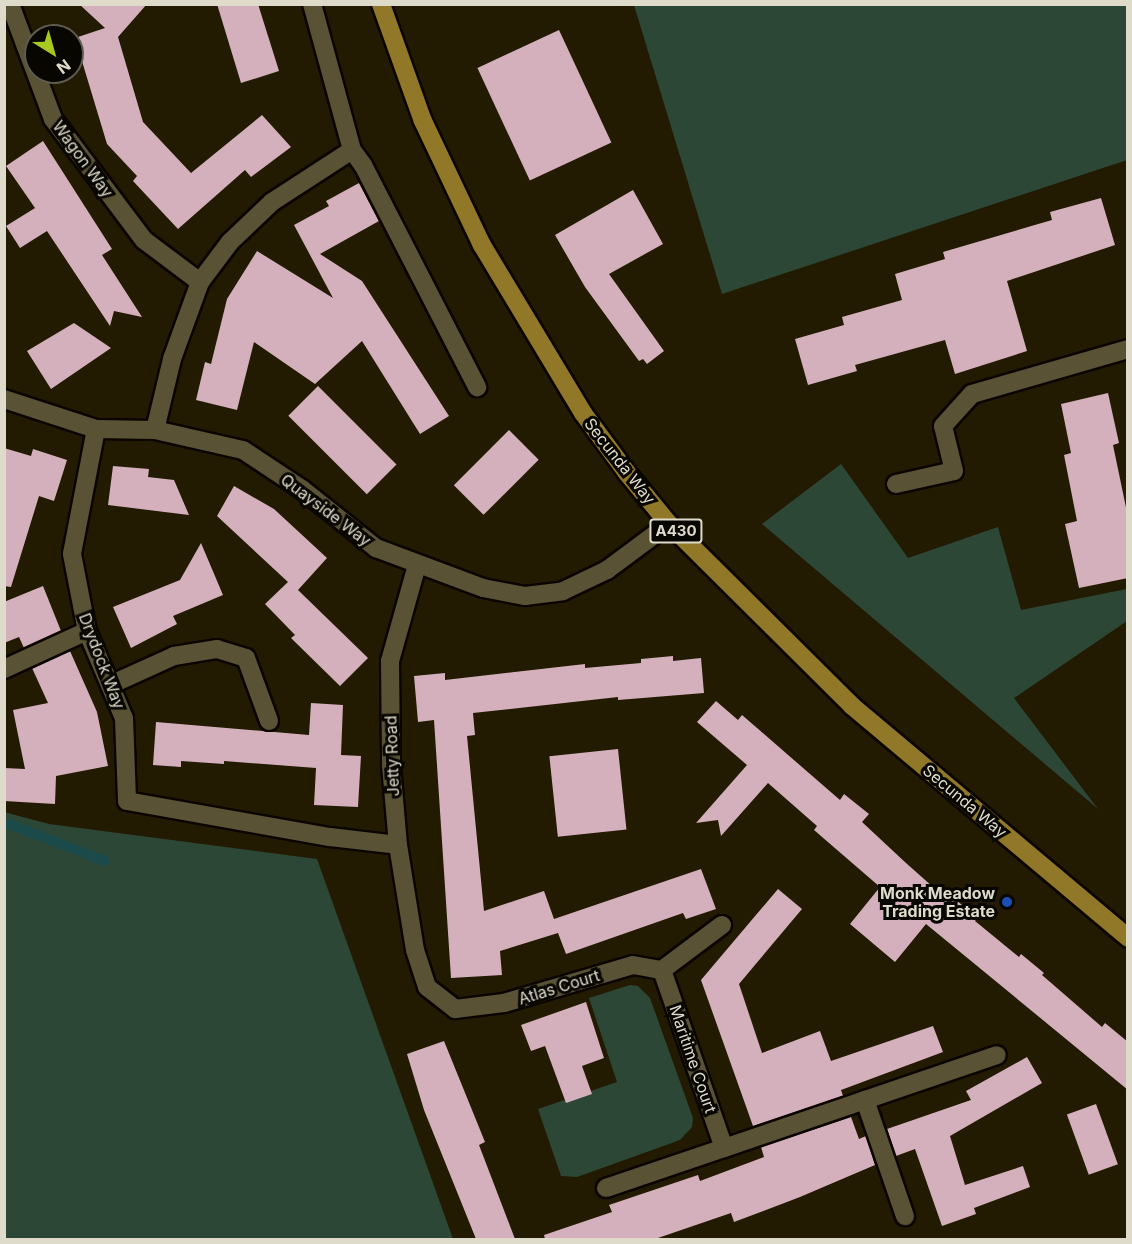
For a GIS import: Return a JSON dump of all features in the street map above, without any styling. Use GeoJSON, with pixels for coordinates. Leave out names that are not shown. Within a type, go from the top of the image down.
{"type":"FeatureCollection","features":[{"type":"Feature","properties":{"kind":"main road","name":"Secunda Way"},"geometry":{"type":"LineString","coordinates":[[381,4],[423,122],[482,245],[583,413],[669,524],[852,706],[1128,938]]}},
{"type":"Feature","properties":{"kind":"street","name":"Wagon Way"},"geometry":{"type":"LineString","coordinates":[[10,4],[53,119],[144,240],[201,282]]}},
{"type":"Feature","properties":{"kind":"street"},"geometry":{"type":"LineString","coordinates":[[312,4],[352,150],[363,165],[477,387]]}},
{"type":"Feature","properties":{"kind":"street"},"geometry":{"type":"LineString","coordinates":[[154,430],[172,359],[201,282],[230,242],[272,202],[352,150]]}},
{"type":"Feature","properties":{"kind":"street"},"geometry":{"type":"LineString","coordinates":[[896,484],[954,471],[943,426],[972,394],[1128,349]]}},
{"type":"Feature","properties":{"kind":"street","name":"Quayside Way"},"geometry":{"type":"LineString","coordinates":[[4,399],[96,429],[154,430],[243,450],[302,489],[376,548],[417,565],[493,590],[525,596],[563,591],[607,570],[669,524]]}},
{"type":"Feature","properties":{"kind":"street","name":"Drydock Way"},"geometry":{"type":"LineString","coordinates":[[96,429],[72,554],[87,631],[124,718],[127,801],[330,837],[398,845]]}},
{"type":"Feature","properties":{"kind":"street","name":"Jetty Road"},"geometry":{"type":"LineString","coordinates":[[415,950],[398,845],[391,765],[390,661],[417,565]]}},
{"type":"Feature","properties":{"kind":"street"},"geometry":{"type":"LineString","coordinates":[[4,669],[87,631]]}},
{"type":"Feature","properties":{"kind":"street"},"geometry":{"type":"LineString","coordinates":[[110,685],[174,656],[217,649],[246,658],[269,721]]}},
{"type":"Feature","properties":{"kind":"street"},"geometry":{"type":"LineString","coordinates":[[662,970],[722,925]]}},
{"type":"Feature","properties":{"kind":"street","name":"Atlas Court"},"geometry":{"type":"LineString","coordinates":[[415,950],[427,987],[455,1009],[504,1003],[633,965],[662,970]]}},
{"type":"Feature","properties":{"kind":"street","name":"Maritime Court"},"geometry":{"type":"LineString","coordinates":[[662,970],[724,1148]]}},
{"type":"Feature","properties":{"kind":"street"},"geometry":{"type":"LineString","coordinates":[[606,1188],[997,1055]]}},
{"type":"Feature","properties":{"kind":"street"},"geometry":{"type":"LineString","coordinates":[[866,1101],[905,1216]]}},
{"type":"Feature","properties":{"kind":"green space"},"geometry":{"type":"Polygon","coordinates":[[[634,5],[1127,5],[1127,160],[722,294],[634,5]]]}},
{"type":"Feature","properties":{"kind":"green space"},"geometry":{"type":"Polygon","coordinates":[[[841,464],[908,558],[998,527],[1021,610],[1127,589],[1127,621],[1014,698],[1098,809],[762,524],[841,464]]]}},
{"type":"Feature","properties":{"kind":"green space"},"geometry":{"type":"Polygon","coordinates":[[[4,812],[49,824],[317,859],[453,1239],[5,1239],[4,812]]]}},
{"type":"Feature","properties":{"kind":"green space"},"geometry":{"type":"Polygon","coordinates":[[[630,985],[638,986],[650,998],[693,1118],[692,1127],[680,1140],[577,1177],[561,1176],[538,1109],[617,1082],[589,998],[630,985]]]}},
{"type":"Feature","properties":{"kind":"building"},"geometry":{"type":"Polygon","coordinates":[[[79,4],[147,4],[118,37],[143,122],[191,173],[262,115],[291,147],[251,177],[245,170],[178,229],[133,181],[137,176],[107,144],[84,68],[84,35],[105,28],[79,4]]]}},
{"type":"Feature","properties":{"kind":"building"},"geometry":{"type":"Polygon","coordinates":[[[217,4],[258,4],[279,71],[241,83],[217,4]]]}},
{"type":"Feature","properties":{"kind":"building"},"geometry":{"type":"Polygon","coordinates":[[[559,30],[611,142],[530,180],[477,68],[559,30]]]}},
{"type":"Feature","properties":{"kind":"building"},"geometry":{"type":"Polygon","coordinates":[[[43,141],[112,249],[102,255],[142,317],[114,311],[110,326],[47,231],[20,248],[6,226],[35,208],[6,166],[43,141]]]}},
{"type":"Feature","properties":{"kind":"building"},"geometry":{"type":"Polygon","coordinates":[[[359,183],[379,221],[320,254],[362,281],[449,416],[420,434],[362,341],[315,384],[254,342],[237,410],[196,400],[205,362],[211,364],[227,299],[257,251],[333,298],[294,225],[329,206],[326,201],[359,183]]]}},
{"type":"Feature","properties":{"kind":"building"},"geometry":{"type":"Polygon","coordinates":[[[633,190],[663,244],[609,274],[664,351],[647,364],[643,359],[639,361],[585,287],[555,235],[633,190]]]}},
{"type":"Feature","properties":{"kind":"building"},"geometry":{"type":"Polygon","coordinates":[[[1101,198],[1115,245],[1007,281],[1027,351],[955,374],[945,340],[855,365],[857,371],[808,385],[795,339],[844,325],[842,317],[902,300],[895,274],[945,259],[943,252],[1052,220],[1050,212],[1101,198]]]}},
{"type":"Feature","properties":{"kind":"building"},"geometry":{"type":"Polygon","coordinates":[[[74,323],[111,348],[51,389],[27,351],[74,323]]]}},
{"type":"Feature","properties":{"kind":"building"},"geometry":{"type":"Polygon","coordinates":[[[318,386],[396,464],[367,494],[288,416],[318,386]]]}},
{"type":"Feature","properties":{"kind":"building"},"geometry":{"type":"Polygon","coordinates":[[[1108,393],[1119,443],[1113,445],[1128,517],[1128,578],[1079,588],[1065,524],[1077,521],[1064,455],[1071,453],[1061,404],[1108,393]]]}},
{"type":"Feature","properties":{"kind":"building"},"geometry":{"type":"Polygon","coordinates":[[[509,430],[539,460],[484,515],[454,485],[509,430]]]}},
{"type":"Feature","properties":{"kind":"building"},"geometry":{"type":"Polygon","coordinates":[[[4,448],[31,456],[33,449],[67,460],[54,501],[39,496],[11,587],[4,586],[4,448]]]}},
{"type":"Feature","properties":{"kind":"building"},"geometry":{"type":"Polygon","coordinates":[[[113,466],[149,469],[148,477],[174,480],[189,515],[108,505],[113,466]]]}},
{"type":"Feature","properties":{"kind":"building"},"geometry":{"type":"Polygon","coordinates":[[[234,486],[274,509],[327,558],[298,590],[368,658],[340,686],[291,638],[295,635],[265,604],[288,582],[217,516],[234,486]]]}},
{"type":"Feature","properties":{"kind":"building"},"geometry":{"type":"Polygon","coordinates":[[[201,543],[223,595],[173,616],[177,624],[131,648],[113,607],[180,580],[201,543]]]}},
{"type":"Feature","properties":{"kind":"building"},"geometry":{"type":"Polygon","coordinates":[[[43,586],[61,631],[24,648],[19,637],[4,643],[4,602],[43,586]]]}},
{"type":"Feature","properties":{"kind":"building"},"geometry":{"type":"Polygon","coordinates":[[[70,651],[97,712],[108,766],[56,776],[55,804],[4,801],[4,768],[25,769],[13,710],[48,703],[32,668],[70,651]]]}},
{"type":"Feature","properties":{"kind":"building"},"geometry":{"type":"Polygon","coordinates":[[[673,656],[673,661],[701,658],[704,693],[618,700],[618,697],[473,713],[475,735],[467,736],[484,911],[544,891],[554,919],[701,869],[716,909],[686,919],[683,913],[566,954],[558,933],[500,951],[502,975],[451,978],[434,720],[418,722],[414,676],[445,673],[445,680],[585,664],[585,668],[641,663],[641,659],[673,656]]]}},
{"type":"Feature","properties":{"kind":"building"},"geometry":{"type":"Polygon","coordinates":[[[716,701],[738,720],[742,715],[840,800],[844,794],[869,814],[862,822],[951,903],[955,899],[977,918],[975,921],[1019,957],[1021,954],[1044,973],[1042,975],[1102,1027],[1105,1023],[1128,1042],[1128,1090],[926,924],[895,962],[850,924],[880,887],[814,830],[817,826],[768,783],[721,836],[718,820],[696,823],[747,765],[697,722],[716,701]]]}},
{"type":"Feature","properties":{"kind":"building"},"geometry":{"type":"Polygon","coordinates":[[[311,703],[343,705],[341,755],[361,756],[358,807],[314,805],[316,768],[224,761],[224,764],[181,761],[181,767],[153,765],[156,722],[309,735],[311,703]]]}},
{"type":"Feature","properties":{"kind":"building"},"geometry":{"type":"Polygon","coordinates":[[[618,749],[626,830],[558,837],[549,756],[618,749]]]}},
{"type":"Feature","properties":{"kind":"building"},"geometry":{"type":"Polygon","coordinates":[[[778,889],[802,909],[739,984],[762,1053],[820,1031],[831,1061],[933,1026],[943,1052],[841,1090],[843,1096],[753,1126],[701,980],[778,889]]]}},
{"type":"Feature","properties":{"kind":"building"},"geometry":{"type":"Polygon","coordinates":[[[586,1002],[604,1058],[582,1066],[592,1094],[566,1103],[545,1046],[531,1051],[521,1025],[586,1002]]]}},
{"type":"Feature","properties":{"kind":"building"},"geometry":{"type":"Polygon","coordinates":[[[444,1041],[485,1142],[479,1145],[515,1239],[476,1239],[424,1110],[407,1054],[444,1041]]]}},
{"type":"Feature","properties":{"kind":"building"},"geometry":{"type":"Polygon","coordinates":[[[1027,1057],[1042,1083],[950,1136],[965,1185],[1023,1166],[1030,1187],[974,1208],[976,1214],[942,1226],[915,1149],[896,1156],[887,1129],[971,1100],[966,1091],[1027,1057]]]}},
{"type":"Feature","properties":{"kind":"building"},"geometry":{"type":"Polygon","coordinates":[[[1096,1104],[1118,1164],[1089,1175],[1067,1115],[1096,1104]]]}},
{"type":"Feature","properties":{"kind":"building"},"geometry":{"type":"Polygon","coordinates":[[[851,1117],[859,1139],[866,1136],[875,1165],[800,1197],[734,1222],[731,1213],[655,1239],[545,1239],[544,1235],[612,1212],[609,1205],[698,1175],[700,1181],[764,1157],[761,1147],[851,1117]]]}},
{"type":"Feature","properties":{"kind":"waterway"},"geometry":{"type":"LineString","coordinates":[[4,825],[9,824],[105,861]]}},
{"type":"Feature","properties":{"kind":"place","name":"Monk Meadow Trading Estate"},"geometry":{"type":"Point","coordinates":[1007,902]}}]}
